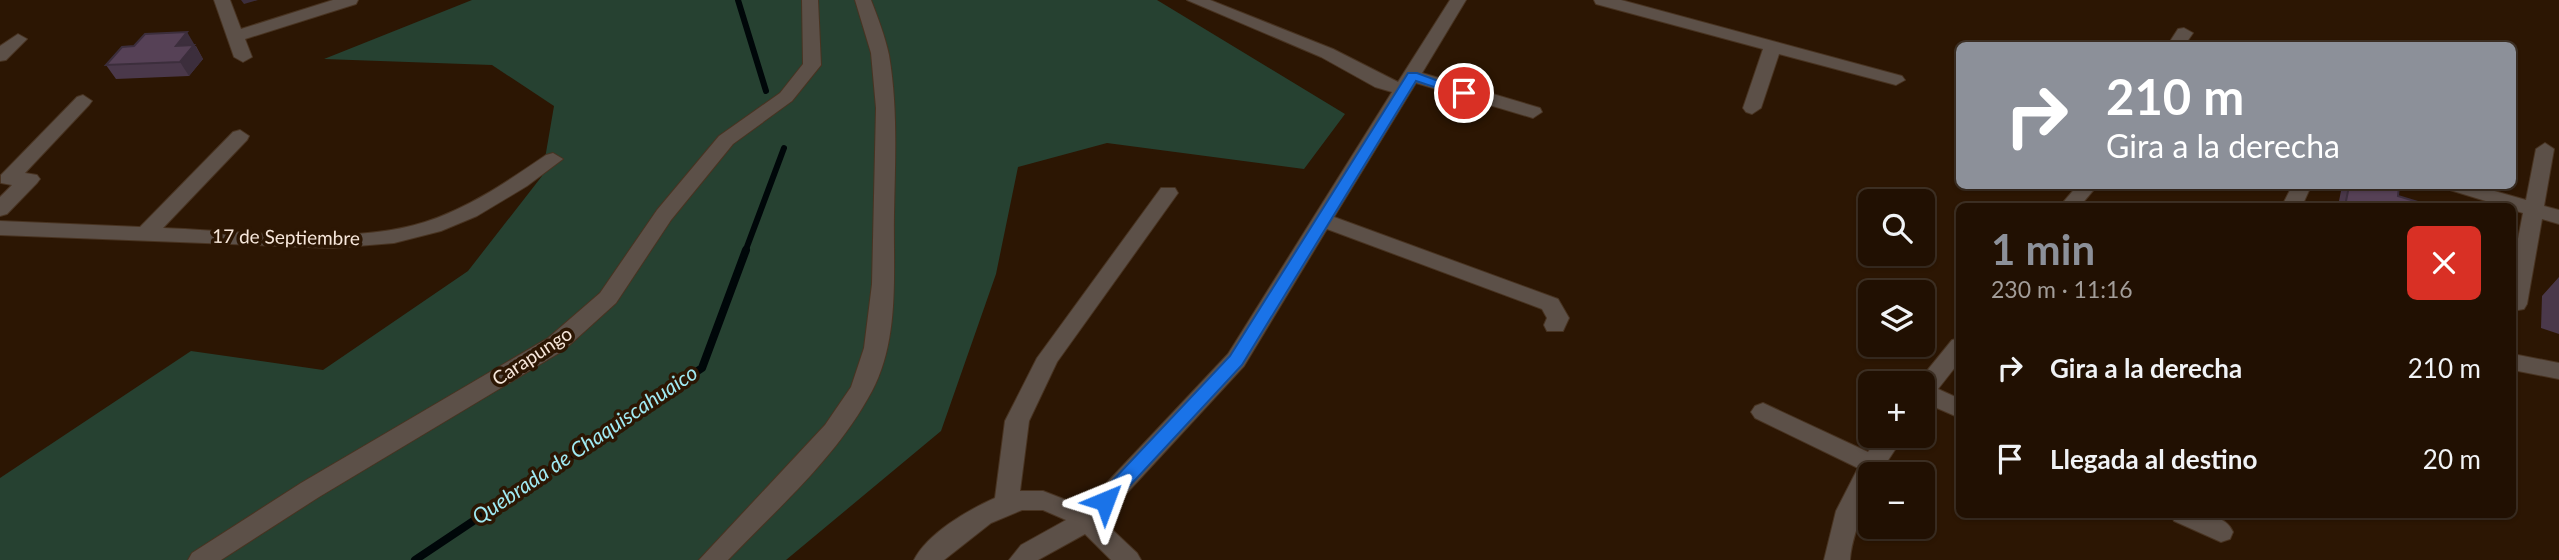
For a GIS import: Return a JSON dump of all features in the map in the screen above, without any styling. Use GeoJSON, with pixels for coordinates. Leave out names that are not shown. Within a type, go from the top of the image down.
{"type":"FeatureCollection","features":[{"type":"Feature","properties":{"kind":"street"},"geometry":{"type":"LineString","coordinates":[[222,0],[243,57]]}},
{"type":"Feature","properties":{"kind":"street"},"geometry":{"type":"LineString","coordinates":[[236,36],[349,0]]}},
{"type":"Feature","properties":{"kind":"street","name":"Carapungo"},"geometry":{"type":"LineString","coordinates":[[201,560],[310,490],[556,344],[608,299],[664,215],[726,140],[786,97],[812,65],[810,0]]}},
{"type":"Feature","properties":{"kind":"street"},"geometry":{"type":"LineString","coordinates":[[712,560],[835,428],[861,389],[876,351],[883,268],[885,100],[873,22],[863,0]]}},
{"type":"Feature","properties":{"kind":"street"},"geometry":{"type":"LineString","coordinates":[[1195,0],[1327,53],[1381,83],[1408,83],[1533,113]]}},
{"type":"Feature","properties":{"kind":"street"},"geometry":{"type":"LineString","coordinates":[[1022,560],[1030,552],[1086,521],[1236,360],[1458,0]]}},
{"type":"Feature","properties":{"kind":"street"},"geometry":{"type":"LineString","coordinates":[[1602,0],[1896,80]]}},
{"type":"Feature","properties":{"kind":"street"},"geometry":{"type":"LineString","coordinates":[[0,56],[18,39]]}},
{"type":"Feature","properties":{"kind":"street"},"geometry":{"type":"LineString","coordinates":[[1752,108],[1773,47]]}},
{"type":"Feature","properties":{"kind":"street"},"geometry":{"type":"LineString","coordinates":[[0,209],[30,179],[8,179],[83,101]]}},
{"type":"Feature","properties":{"kind":"street"},"geometry":{"type":"LineString","coordinates":[[146,233],[240,136]]}},
{"type":"Feature","properties":{"kind":"street"},"geometry":{"type":"LineString","coordinates":[[2516,304],[2545,149]]}},
{"type":"Feature","properties":{"kind":"street","name":"17 de Septiembre"},"geometry":{"type":"LineString","coordinates":[[0,228],[333,241],[411,233],[445,223],[495,200],[553,159]]}},
{"type":"Feature","properties":{"kind":"street"},"geometry":{"type":"LineString","coordinates":[[2073,203],[2084,189]]}},
{"type":"Feature","properties":{"kind":"street"},"geometry":{"type":"LineString","coordinates":[[2467,189],[2514,203]]}},
{"type":"Feature","properties":{"kind":"street"},"geometry":{"type":"LineString","coordinates":[[1007,501],[1017,421],[1048,358],[1168,192]]}},
{"type":"Feature","properties":{"kind":"street"},"geometry":{"type":"LineString","coordinates":[[2516,204],[2559,218]]}},
{"type":"Feature","properties":{"kind":"street"},"geometry":{"type":"LineString","coordinates":[[1321,220],[1550,304],[1558,318],[1555,325]]}},
{"type":"Feature","properties":{"kind":"street"},"geometry":{"type":"LineString","coordinates":[[1935,377],[1956,351]]}},
{"type":"Feature","properties":{"kind":"street"},"geometry":{"type":"LineString","coordinates":[[2516,363],[2559,371]]}},
{"type":"Feature","properties":{"kind":"street"},"geometry":{"type":"LineString","coordinates":[[1935,398],[1956,407]]}},
{"type":"Feature","properties":{"kind":"street"},"geometry":{"type":"LineString","coordinates":[[1763,412],[1867,462]]}},
{"type":"Feature","properties":{"kind":"street"},"geometry":{"type":"LineString","coordinates":[[1837,560],[1838,543],[1844,523],[1858,492]]}},
{"type":"Feature","properties":{"kind":"street"},"geometry":{"type":"LineString","coordinates":[[927,560],[966,524],[1007,501],[1030,500],[1055,504],[1086,521],[1128,560]]}},
{"type":"Feature","properties":{"kind":"street"},"geometry":{"type":"LineString","coordinates":[[2191,518],[2221,532]]}},
{"type":"Feature","properties":{"kind":"green space"},"geometry":{"type":"Polygon","coordinates":[[[472,0],[1157,0],[1345,114],[1304,169],[1107,143],[1018,167],[996,274],[941,431],[786,560],[0,560],[0,478],[191,351],[323,370],[468,271],[542,176],[554,106],[492,65],[324,59],[472,0]]]}},
{"type":"Feature","properties":{"kind":"building"},"geometry":{"type":"Polygon","coordinates":[[[187,32],[176,46],[194,45],[180,62],[106,65],[122,47],[134,46],[145,34],[187,32]]]}},
{"type":"Feature","properties":{"kind":"building"},"geometry":{"type":"Polygon","coordinates":[[[2348,189],[2399,189],[2398,196],[2421,203],[2346,203],[2348,189]]]}},
{"type":"Feature","properties":{"kind":"waterway","name":"Quebrada de Chaquiscahuaico"},"geometry":{"type":"LineString","coordinates":[[738,0],[766,91]]}},
{"type":"Feature","properties":{"kind":"waterway","name":"Quebrada de Chaquiscahuaico"},"geometry":{"type":"LineString","coordinates":[[745,252],[784,148]]}},
{"type":"Feature","properties":{"kind":"waterway","name":"Quebrada de Chaquiscahuaico"},"geometry":{"type":"LineString","coordinates":[[415,560],[702,368],[746,250]]}},
{"type":"Feature","properties":{"kind":"route"},"geometry":{"type":"LineString","coordinates":[[1105,501],[1236,360],[1413,76],[1464,93]]}}]}
